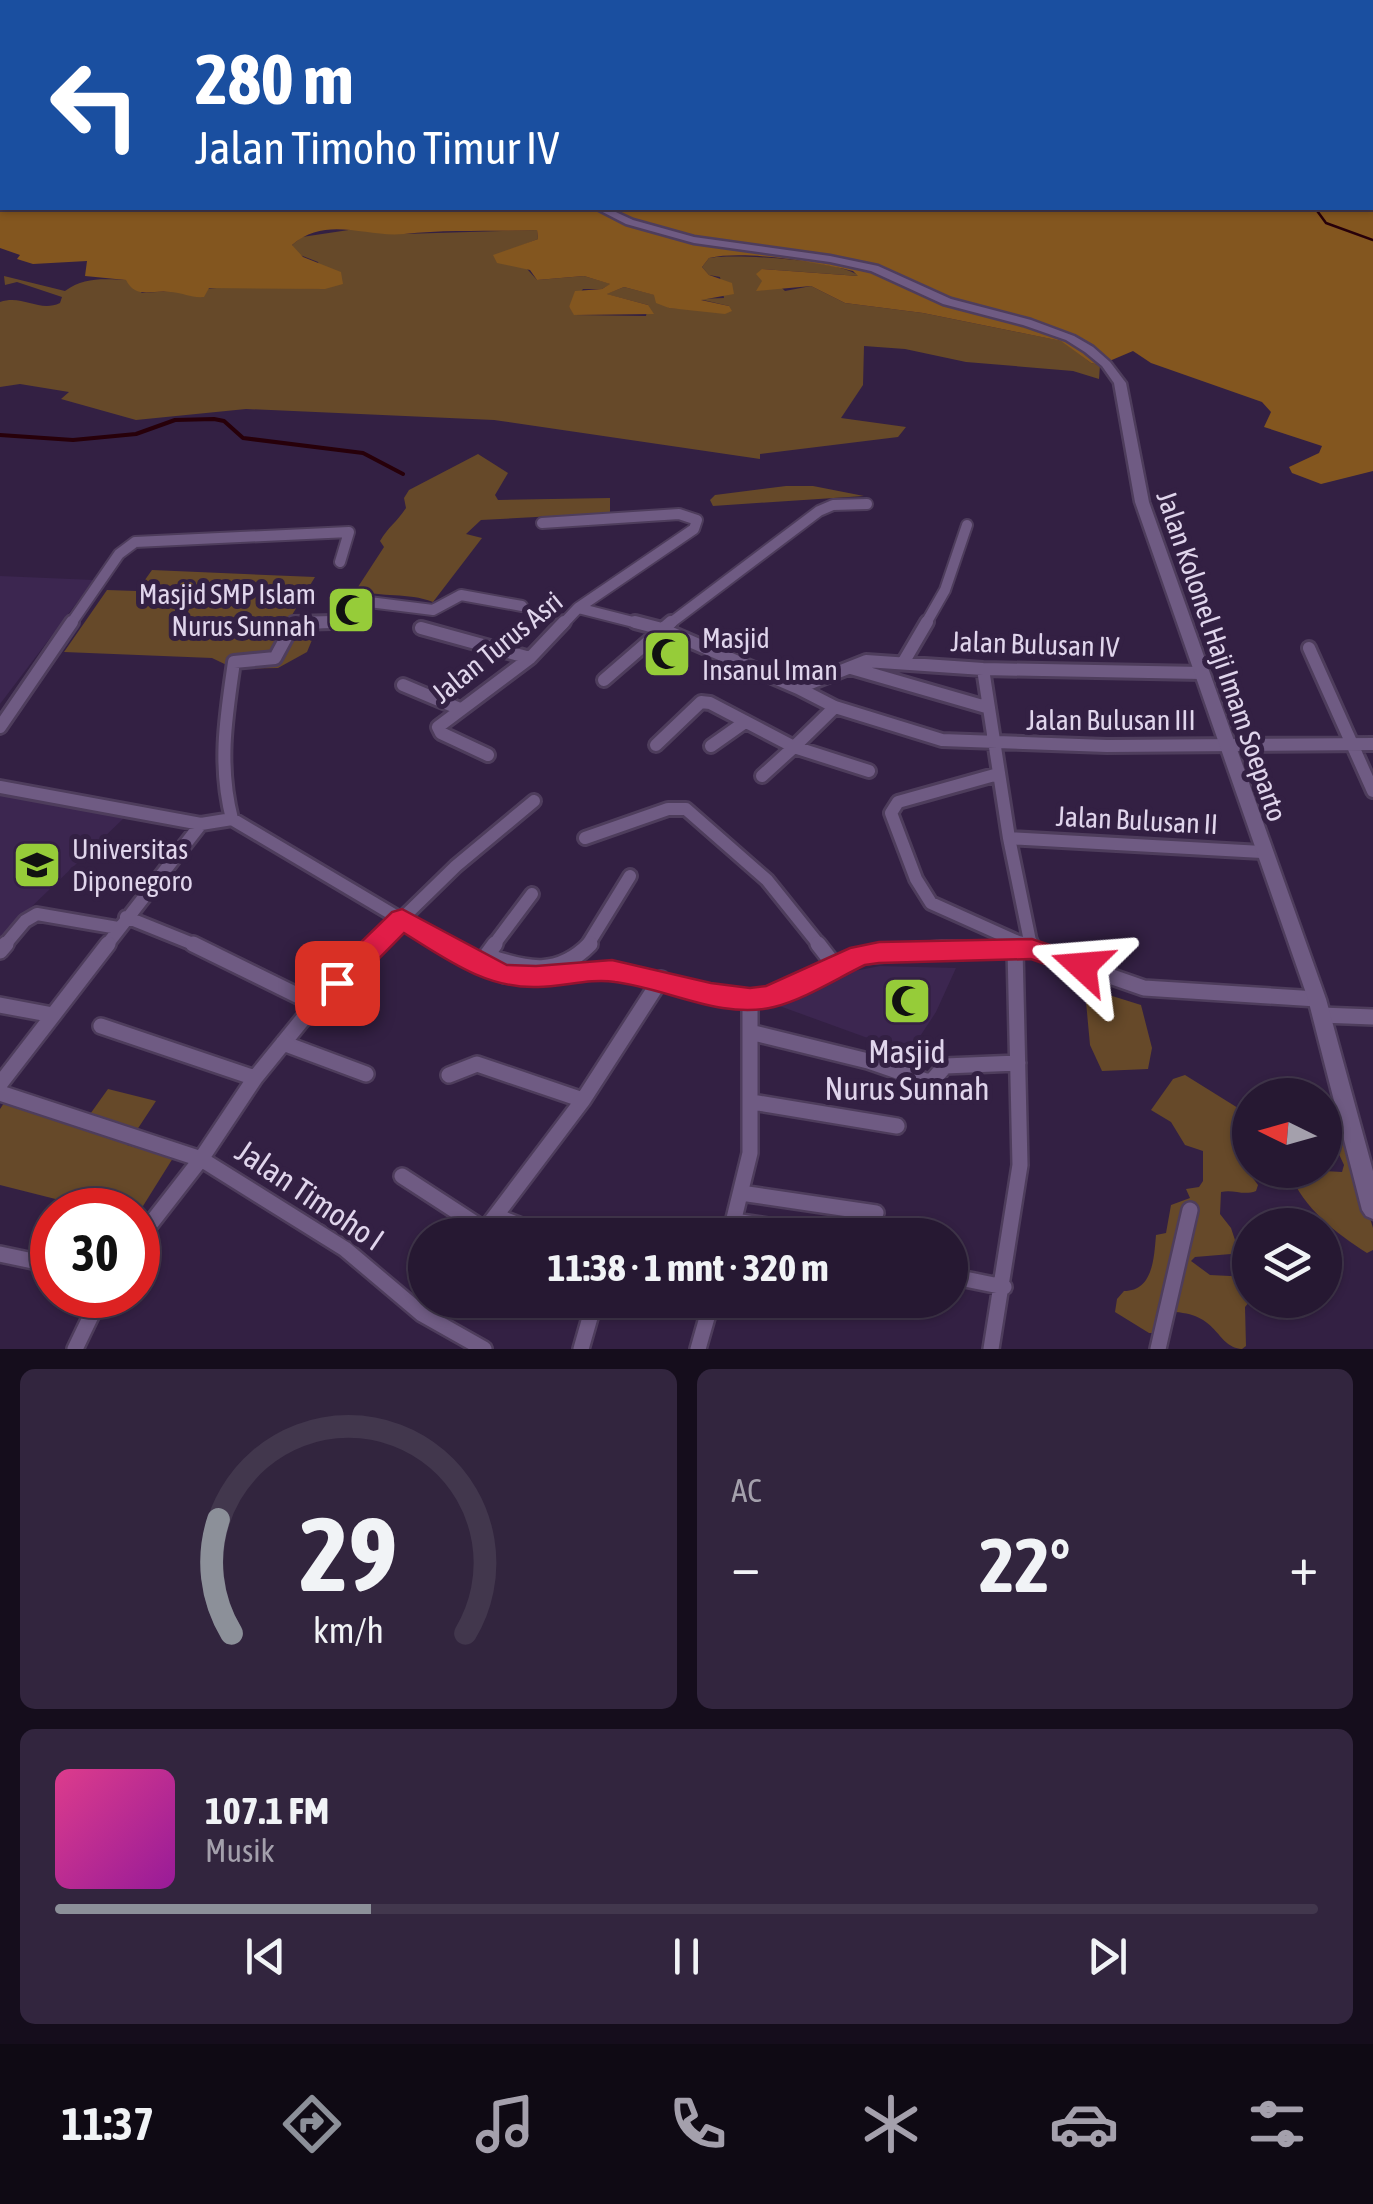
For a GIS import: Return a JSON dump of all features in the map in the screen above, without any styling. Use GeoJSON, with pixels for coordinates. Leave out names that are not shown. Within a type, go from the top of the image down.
{"type":"FeatureCollection","features":[{"type":"Feature","properties":{"kind":"main road","name":"Jalan Kolonel Haji Imam Soeparto"},"geometry":{"type":"LineString","coordinates":[[607,210],[711,242],[874,268],[961,307],[1044,328],[1099,355],[1120,383],[1142,502],[1319,1007],[1366,1158],[1373,1210]]}},
{"type":"Feature","properties":{"kind":"street"},"geometry":{"type":"LineString","coordinates":[[604,680],[662,628],[818,511],[867,504]]}},
{"type":"Feature","properties":{"kind":"street"},"geometry":{"type":"LineString","coordinates":[[542,523],[680,514],[698,520],[694,529],[578,608]]}},
{"type":"Feature","properties":{"kind":"street"},"geometry":{"type":"LineString","coordinates":[[903,663],[945,590],[968,525]]}},
{"type":"Feature","properties":{"kind":"street"},"geometry":{"type":"LineString","coordinates":[[0,727],[119,554],[135,542],[349,532],[340,562]]}},
{"type":"Feature","properties":{"kind":"street"},"geometry":{"type":"LineString","coordinates":[[232,820],[223,783],[223,738],[234,662],[275,658],[294,623],[338,622],[353,600],[434,610],[461,595],[522,606]]}},
{"type":"Feature","properties":{"kind":"street","name":"Jalan Turus Asri"},"geometry":{"type":"LineString","coordinates":[[488,755],[442,733],[438,727],[530,658],[578,608],[662,628],[834,707]]}},
{"type":"Feature","properties":{"kind":"street"},"geometry":{"type":"LineString","coordinates":[[420,628],[530,658]]}},
{"type":"Feature","properties":{"kind":"street"},"geometry":{"type":"LineString","coordinates":[[1309,648],[1373,790]]}},
{"type":"Feature","properties":{"kind":"street","name":"Jalan Bulusan IV"},"geometry":{"type":"LineString","coordinates":[[847,666],[866,662],[983,669],[1202,673]]}},
{"type":"Feature","properties":{"kind":"street"},"geometry":{"type":"LineString","coordinates":[[798,688],[847,666],[986,708]]}},
{"type":"Feature","properties":{"kind":"street"},"geometry":{"type":"LineString","coordinates":[[983,669],[1024,949],[1018,1063],[1022,1104],[1018,1196],[991,1349]]}},
{"type":"Feature","properties":{"kind":"street"},"geometry":{"type":"LineString","coordinates":[[403,685],[460,710]]}},
{"type":"Feature","properties":{"kind":"street"},"geometry":{"type":"LineString","coordinates":[[656,745],[701,702],[710,703],[794,747],[869,771]]}},
{"type":"Feature","properties":{"kind":"street"},"geometry":{"type":"LineString","coordinates":[[762,776],[834,707]]}},
{"type":"Feature","properties":{"kind":"street","name":"Jalan Bulusan III"},"geometry":{"type":"LineString","coordinates":[[834,707],[927,738],[994,744],[1373,744]]}},
{"type":"Feature","properties":{"kind":"street"},"geometry":{"type":"LineString","coordinates":[[711,746],[745,722]]}},
{"type":"Feature","properties":{"kind":"street"},"geometry":{"type":"LineString","coordinates":[[998,774],[898,802],[891,813],[916,879],[931,903],[1024,949],[1144,988],[1373,1016]]}},
{"type":"Feature","properties":{"kind":"street"},"geometry":{"type":"LineString","coordinates":[[0,786],[201,824],[232,820],[506,975],[536,977],[612,970],[711,994],[750,999],[770,997],[836,966],[879,952],[1024,949]]}},
{"type":"Feature","properties":{"kind":"street"},"geometry":{"type":"LineString","coordinates":[[160,1212],[201,1159],[254,1078],[316,1004],[456,866],[534,801]]}},
{"type":"Feature","properties":{"kind":"street"},"geometry":{"type":"LineString","coordinates":[[585,838],[668,808],[686,808],[767,880],[836,966]]}},
{"type":"Feature","properties":{"kind":"street"},"geometry":{"type":"LineString","coordinates":[[0,1084],[201,824]]}},
{"type":"Feature","properties":{"kind":"street","name":"Jalan Bulusan II"},"geometry":{"type":"LineString","coordinates":[[1009,838],[1262,852]]}},
{"type":"Feature","properties":{"kind":"street"},"geometry":{"type":"LineString","coordinates":[[483,960],[522,969],[555,967],[579,960],[590,948],[630,876]]}},
{"type":"Feature","properties":{"kind":"street"},"geometry":{"type":"LineString","coordinates":[[483,960],[532,894]]}},
{"type":"Feature","properties":{"kind":"street"},"geometry":{"type":"LineString","coordinates":[[0,951],[37,914],[122,923],[177,936],[316,1004]]}},
{"type":"Feature","properties":{"kind":"street"},"geometry":{"type":"LineString","coordinates":[[494,1218],[583,1100],[660,979]]}},
{"type":"Feature","properties":{"kind":"street"},"geometry":{"type":"LineString","coordinates":[[734,1218],[750,1153],[750,999]]}},
{"type":"Feature","properties":{"kind":"street"},"geometry":{"type":"LineString","coordinates":[[0,1005],[53,1015]]}},
{"type":"Feature","properties":{"kind":"street"},"geometry":{"type":"LineString","coordinates":[[101,1026],[254,1078]]}},
{"type":"Feature","properties":{"kind":"street"},"geometry":{"type":"LineString","coordinates":[[750,1032],[868,1061],[926,1081],[936,1078],[945,1066],[1018,1063]]}},
{"type":"Feature","properties":{"kind":"street"},"geometry":{"type":"LineString","coordinates":[[283,1043],[366,1074]]}},
{"type":"Feature","properties":{"kind":"street"},"geometry":{"type":"LineString","coordinates":[[448,1075],[462,1066],[477,1064],[583,1100]]}},
{"type":"Feature","properties":{"kind":"street","name":"Jalan Timoho I"},"geometry":{"type":"LineString","coordinates":[[0,1093],[201,1159],[345,1248],[408,1293]]}},
{"type":"Feature","properties":{"kind":"street"},"geometry":{"type":"LineString","coordinates":[[752,1102],[897,1126]]}},
{"type":"Feature","properties":{"kind":"street"},"geometry":{"type":"LineString","coordinates":[[402,1176],[472,1218]]}},
{"type":"Feature","properties":{"kind":"street"},"geometry":{"type":"LineString","coordinates":[[741,1192],[876,1213]]}},
{"type":"Feature","properties":{"kind":"street"},"geometry":{"type":"LineString","coordinates":[[1158,1349],[1190,1210]]}},
{"type":"Feature","properties":{"kind":"street"},"geometry":{"type":"LineString","coordinates":[[0,1254],[30,1260]]}},
{"type":"Feature","properties":{"kind":"street"},"geometry":{"type":"LineString","coordinates":[[968,1280],[1004,1287]]}},
{"type":"Feature","properties":{"kind":"street"},"geometry":{"type":"LineString","coordinates":[[76,1349],[90,1318]]}},
{"type":"Feature","properties":{"kind":"street","name":"Jalan Timoho I"},"geometry":{"type":"LineString","coordinates":[[442,1318],[484,1349]]}},
{"type":"Feature","properties":{"kind":"street"},"geometry":{"type":"LineString","coordinates":[[581,1349],[590,1318]]}},
{"type":"Feature","properties":{"kind":"street"},"geometry":{"type":"LineString","coordinates":[[698,1349],[707,1318]]}},
{"type":"Feature","properties":{"kind":"shaded area"},"geometry":{"type":"Polygon","coordinates":[[[0,210],[1373,210],[1373,471],[1321,484],[1292,473],[1289,467],[1319,453],[1322,446],[1264,427],[1271,412],[1262,402],[1151,363],[1133,351],[1100,365],[1091,363],[1061,341],[923,313],[845,303],[811,286],[756,291],[762,281],[756,274],[762,269],[858,276],[853,271],[801,261],[742,255],[709,258],[702,267],[709,275],[732,283],[734,294],[701,300],[729,306],[732,311],[725,314],[669,308],[656,303],[654,295],[624,287],[607,294],[648,305],[654,314],[574,315],[569,307],[575,291],[602,289],[610,284],[584,276],[537,280],[530,270],[497,263],[493,255],[538,239],[537,230],[390,234],[319,231],[292,245],[303,257],[341,272],[343,284],[325,289],[209,288],[204,297],[140,292],[126,280],[85,276],[87,261],[33,264],[0,248],[0,210]]]}},
{"type":"Feature","properties":{"kind":"shaded area"},"geometry":{"type":"Polygon","coordinates":[[[362,228],[403,234],[537,230],[538,239],[510,250],[537,280],[584,276],[611,284],[602,289],[583,289],[569,307],[575,315],[646,316],[648,305],[606,294],[624,287],[655,295],[669,308],[714,310],[729,306],[699,299],[724,298],[720,277],[709,275],[702,267],[709,258],[762,257],[831,266],[859,276],[762,269],[785,291],[811,286],[845,303],[923,313],[1062,341],[1091,363],[1100,365],[1099,379],[1073,371],[966,362],[905,349],[864,346],[863,385],[841,418],[906,427],[898,437],[760,454],[760,459],[494,420],[246,409],[136,420],[61,399],[69,392],[20,384],[0,387],[0,302],[16,300],[52,306],[60,303],[62,297],[17,282],[5,285],[4,276],[65,291],[79,283],[102,279],[127,280],[142,293],[246,286],[325,289],[318,262],[295,253],[292,245],[302,237],[362,228]]]}},
{"type":"Feature","properties":{"kind":"shaded area"},"geometry":{"type":"Polygon","coordinates":[[[478,454],[508,473],[495,495],[498,500],[610,498],[610,513],[481,520],[466,534],[482,538],[433,602],[356,590],[384,547],[380,541],[406,508],[404,498],[409,490],[478,454]]]}},
{"type":"Feature","properties":{"kind":"shaded area"},"geometry":{"type":"Polygon","coordinates":[[[813,486],[864,496],[713,506],[710,500],[715,495],[813,486]]]}},
{"type":"Feature","properties":{"kind":"shaded area"},"geometry":{"type":"Polygon","coordinates":[[[152,570],[315,577],[289,620],[319,623],[307,652],[278,668],[235,669],[212,658],[64,652],[107,590],[137,591],[152,570]]]}},
{"type":"Feature","properties":{"kind":"shaded area"},"geometry":{"type":"Polygon","coordinates":[[[0,576],[94,580],[0,704],[0,576]]]}},
{"type":"Feature","properties":{"kind":"shaded area","name":"Universitas Diponegoro"},"geometry":{"type":"Polygon","coordinates":[[[0,792],[124,818],[25,913],[0,943],[0,792]]]}},
{"type":"Feature","properties":{"kind":"shaded area"},"geometry":{"type":"Polygon","coordinates":[[[880,966],[956,968],[936,1012],[909,1053],[774,1004],[844,973],[880,966]]]}},
{"type":"Feature","properties":{"kind":"shaded area"},"geometry":{"type":"Polygon","coordinates":[[[1085,991],[1141,1005],[1152,1048],[1148,1069],[1102,1071],[1090,1045],[1085,991]]]}},
{"type":"Feature","properties":{"kind":"shaded area"},"geometry":{"type":"Polygon","coordinates":[[[1185,1075],[1232,1104],[1232,1188],[1257,1188],[1247,1193],[1221,1192],[1220,1214],[1232,1231],[1232,1253],[1195,1257],[1191,1261],[1210,1275],[1232,1276],[1232,1318],[1245,1318],[1246,1346],[1242,1349],[1227,1343],[1209,1324],[1190,1314],[1175,1312],[1163,1333],[1149,1333],[1115,1312],[1117,1299],[1124,1291],[1141,1285],[1150,1272],[1156,1235],[1166,1233],[1171,1205],[1190,1198],[1186,1189],[1199,1187],[1203,1181],[1203,1151],[1185,1145],[1171,1122],[1151,1110],[1173,1079],[1185,1075]]]}},
{"type":"Feature","properties":{"kind":"shaded area"},"geometry":{"type":"Polygon","coordinates":[[[108,1089],[156,1101],[127,1145],[173,1158],[154,1188],[30,1188],[30,1193],[0,1185],[0,1109],[4,1103],[83,1124],[108,1089]]]}},
{"type":"Feature","properties":{"kind":"shaded area"},"geometry":{"type":"Polygon","coordinates":[[[1342,1143],[1347,1143],[1373,1228],[1373,1250],[1367,1253],[1342,1235],[1342,1208],[1312,1208],[1297,1188],[1342,1188],[1342,1143]]]}},
{"type":"Feature","properties":{"kind":"waterway"},"geometry":{"type":"LineString","coordinates":[[1316,210],[1326,223],[1373,240]]}},
{"type":"Feature","properties":{"kind":"waterway"},"geometry":{"type":"LineString","coordinates":[[0,435],[73,440],[136,434],[175,420],[214,419],[224,421],[243,438],[363,453],[403,474]]}},
{"type":"Feature","properties":{"kind":"place","name":"Masjid SMP Islam Nurus Sunnah"},"geometry":{"type":"Point","coordinates":[351,610]}},
{"type":"Feature","properties":{"kind":"place","name":"Masjid Insanul Iman"},"geometry":{"type":"Point","coordinates":[667,654]}},
{"type":"Feature","properties":{"kind":"place","name":"Universitas Diponegoro"},"geometry":{"type":"Point","coordinates":[37,865]}},
{"type":"Feature","properties":{"kind":"place","name":"Masjid Nurus Sunnah"},"geometry":{"type":"Point","coordinates":[907,1001]}},
{"type":"Feature","properties":{"kind":"route"},"geometry":{"type":"LineString","coordinates":[[337,983],[402,919],[479,965],[506,975],[536,977],[612,970],[711,994],[750,999],[770,997],[810,976],[879,952],[1032,949],[1082,966]]}}]}
